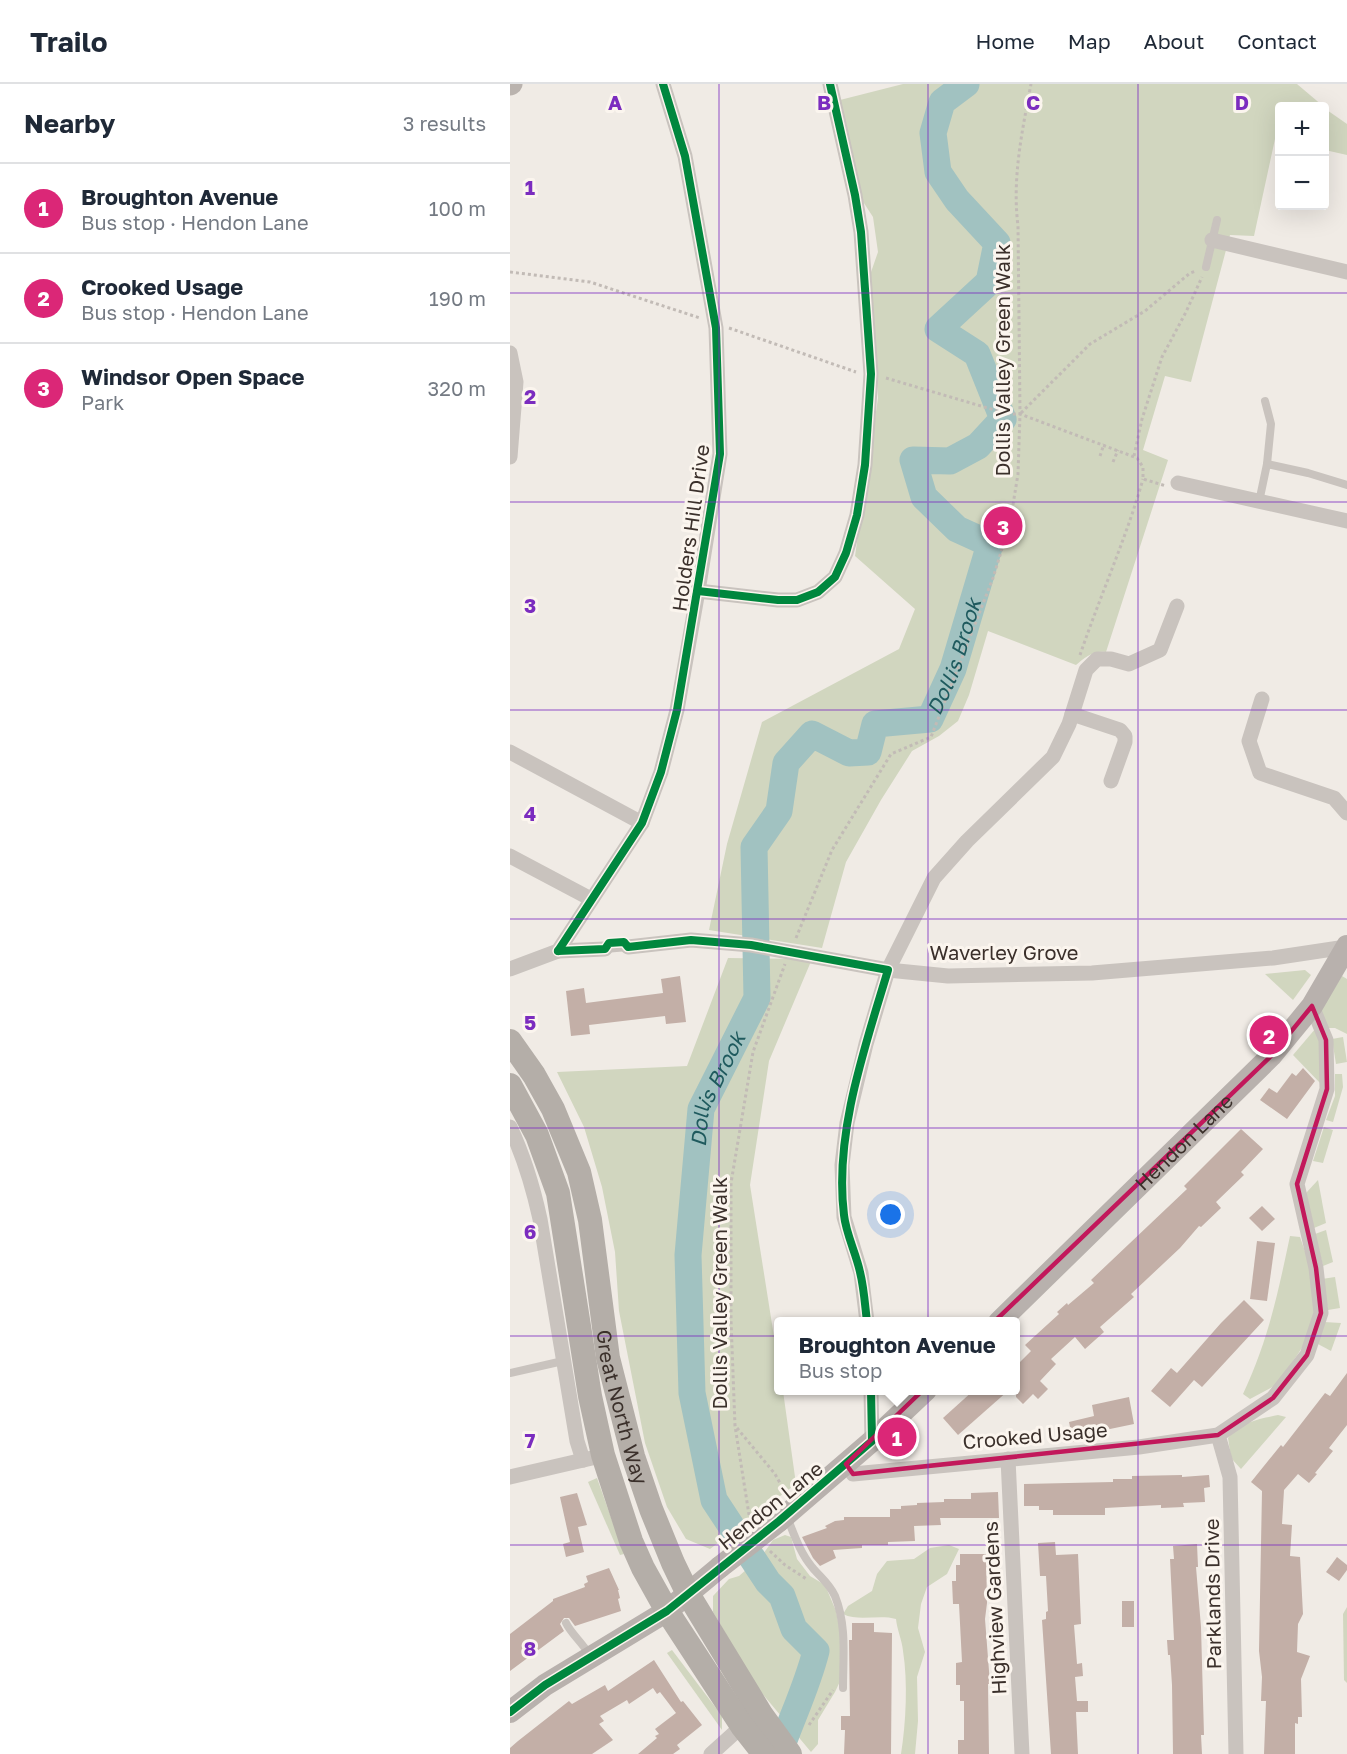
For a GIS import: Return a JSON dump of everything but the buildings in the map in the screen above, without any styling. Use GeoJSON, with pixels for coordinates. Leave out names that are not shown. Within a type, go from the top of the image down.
{"type":"FeatureCollection","features":[{"type":"Feature","properties":{"kind":"highway","name":"Great North Way"},"geometry":{"type":"LineString","coordinates":[[510,1041],[534,1075],[553,1109],[579,1172],[590,1220],[608,1358],[621,1414],[651,1509],[673,1563],[752,1720],[763,1752]]}},
{"type":"Feature","properties":{"kind":"highway","name":"Great North Way"},"geometry":{"type":"LineString","coordinates":[[510,1085],[537,1135],[558,1193],[578,1329],[593,1458],[643,1568],[667,1611],[752,1720],[790,1754]]}},
{"type":"Feature","properties":{"kind":"main road","name":"Hendon Lane"},"geometry":{"type":"LineString","coordinates":[[1004,1317],[1271,1056],[1312,1006],[1345,955]]}},
{"type":"Feature","properties":{"kind":"main road","name":"Hendon Lane"},"geometry":{"type":"LineString","coordinates":[[510,1712],[545,1685],[667,1611],[787,1515],[872,1442],[921,1395]]}},
{"type":"Feature","properties":{"kind":"street","name":"Holders Hill Drive"},"geometry":{"type":"LineString","coordinates":[[558,951],[642,823],[661,772],[677,710],[720,454],[715,323],[684,156],[663,84]]}},
{"type":"Feature","properties":{"kind":"street"},"geometry":{"type":"LineString","coordinates":[[698,591],[778,600],[797,600],[818,592],[835,577],[846,553],[857,515],[865,465],[871,374],[861,232],[830,84]]}},
{"type":"Feature","properties":{"kind":"street"},"geometry":{"type":"LineString","coordinates":[[1212,240],[1347,272]]}},
{"type":"Feature","properties":{"kind":"street"},"geometry":{"type":"LineString","coordinates":[[510,353],[516,382],[510,457]]}},
{"type":"Feature","properties":{"kind":"street"},"geometry":{"type":"LineString","coordinates":[[1178,483],[1347,521]]}},
{"type":"Feature","properties":{"kind":"street"},"geometry":{"type":"LineString","coordinates":[[866,1317],[861,1273],[844,1217],[842,1165],[847,1123],[888,970],[934,878],[967,841],[1053,758],[1072,714],[1086,670],[1097,659],[1111,659],[1128,664],[1160,650],[1177,606]]}},
{"type":"Feature","properties":{"kind":"street"},"geometry":{"type":"LineString","coordinates":[[1262,699],[1249,741],[1260,773],[1334,798],[1347,813]]}},
{"type":"Feature","properties":{"kind":"street"},"geometry":{"type":"LineString","coordinates":[[1072,714],[1120,730],[1125,736],[1112,781]]}},
{"type":"Feature","properties":{"kind":"street"},"geometry":{"type":"LineString","coordinates":[[510,752],[642,823]]}},
{"type":"Feature","properties":{"kind":"street"},"geometry":{"type":"LineString","coordinates":[[510,856],[591,899]]}},
{"type":"Feature","properties":{"kind":"street","name":"Waverley Grove"},"geometry":{"type":"LineString","coordinates":[[628,947],[691,940],[752,945],[888,970],[948,976],[1092,972],[1273,958],[1345,955]]}},
{"type":"Feature","properties":{"kind":"street","name":"Waverley Grove"},"geometry":{"type":"LineString","coordinates":[[558,951],[605,949]]}},
{"type":"Feature","properties":{"kind":"street"},"geometry":{"type":"LineString","coordinates":[[510,969],[558,951]]}},
{"type":"Feature","properties":{"kind":"street","name":"Crooked Usage"},"geometry":{"type":"LineString","coordinates":[[846,1464],[853,1474],[1138,1447],[1218,1435],[1273,1398],[1307,1355],[1321,1313],[1317,1268],[1297,1184],[1327,1089],[1326,1040],[1312,1006]]}},
{"type":"Feature","properties":{"kind":"street","name":"Great North Way"},"geometry":{"type":"LineString","coordinates":[[510,1127],[522,1153],[533,1188],[577,1441],[593,1458]]}},
{"type":"Feature","properties":{"kind":"street"},"geometry":{"type":"LineString","coordinates":[[871,1395],[872,1442]]}},
{"type":"Feature","properties":{"kind":"street","name":"Parklands Drive"},"geometry":{"type":"LineString","coordinates":[[1218,1435],[1230,1477],[1236,1754]]}},
{"type":"Feature","properties":{"kind":"street"},"geometry":{"type":"LineString","coordinates":[[510,1477],[593,1458]]}},
{"type":"Feature","properties":{"kind":"street","name":"Highview Gardens"},"geometry":{"type":"LineString","coordinates":[[1008,1459],[1022,1754]]}},
{"type":"Feature","properties":{"kind":"street"},"geometry":{"type":"LineString","coordinates":[[711,1754],[752,1720]]}},
{"type":"Feature","properties":{"kind":"lane"},"geometry":{"type":"LineString","coordinates":[[1206,267],[1217,220]]}},
{"type":"Feature","properties":{"kind":"lane"},"geometry":{"type":"LineString","coordinates":[[1259,502],[1267,464],[1271,424],[1265,401]]}},
{"type":"Feature","properties":{"kind":"lane"},"geometry":{"type":"LineString","coordinates":[[1267,464],[1308,472],[1347,485]]}},
{"type":"Feature","properties":{"kind":"lane","name":"Waverley Grove"},"geometry":{"type":"LineString","coordinates":[[605,949],[628,947]]}},
{"type":"Feature","properties":{"kind":"lane"},"geometry":{"type":"LineString","coordinates":[[510,1373],[563,1361]]}},
{"type":"Feature","properties":{"kind":"lane"},"geometry":{"type":"LineString","coordinates":[[787,1515],[799,1546],[811,1567],[827,1581],[835,1596],[843,1624],[840,1686]]}},
{"type":"Feature","properties":{"kind":"lane"},"geometry":{"type":"LineString","coordinates":[[566,1623],[585,1646],[591,1658]]}},
{"type":"Feature","properties":{"kind":"path"},"geometry":{"type":"LineString","coordinates":[[1020,414],[1090,344],[1145,311],[1190,273],[1206,267]]}},
{"type":"Feature","properties":{"kind":"path"},"geometry":{"type":"LineString","coordinates":[[1134,456],[1142,419],[1162,357],[1206,267]]}},
{"type":"Feature","properties":{"kind":"path"},"geometry":{"type":"LineString","coordinates":[[510,272],[590,282],[858,373],[871,374],[1008,414],[1020,414],[1137,458],[1143,467],[1143,479],[1131,522],[1100,596],[1077,662],[1084,675]]}},
{"type":"Feature","properties":{"kind":"path"},"geometry":{"type":"LineString","coordinates":[[1100,456],[1104,444]]}},
{"type":"Feature","properties":{"kind":"path"},"geometry":{"type":"LineString","coordinates":[[1113,462],[1118,450]]}},
{"type":"Feature","properties":{"kind":"path"},"geometry":{"type":"LineString","coordinates":[[1143,479],[1171,488],[1178,483]]}},
{"type":"Feature","properties":{"kind":"path"},"geometry":{"type":"LineString","coordinates":[[766,1544],[785,1565],[810,1582]]}},
{"type":"Feature","properties":{"kind":"path"},"geometry":{"type":"LineString","coordinates":[[808,1725],[840,1686]]}},
{"type":"Feature","properties":{"kind":"highlighted area"},"geometry":{"type":"Polygon","coordinates":[[[1312,1006],[1326,1040],[1327,1089],[1297,1184],[1316,1268],[1321,1313],[1307,1355],[1273,1398],[1218,1435],[853,1474],[846,1464],[1271,1056],[1312,1006]]]}},
{"type":"Feature","properties":{"kind":"green space"},"geometry":{"type":"Polygon","coordinates":[[[903,84],[1297,84],[1318,102],[1275,102],[1275,139],[1254,236],[1230,235],[1191,382],[1165,376],[1143,450],[1168,460],[1106,652],[1093,653],[1076,665],[988,631],[969,695],[958,721],[939,736],[912,751],[846,862],[822,948],[709,930],[727,844],[762,722],[899,649],[915,609],[855,556],[878,398],[870,275],[878,252],[873,217],[860,197],[840,100],[903,84]]]}},
{"type":"Feature","properties":{"kind":"green space"},"geometry":{"type":"Polygon","coordinates":[[[1329,111],[1347,124],[1347,155],[1329,151],[1329,111]]]}},
{"type":"Feature","properties":{"kind":"green space"},"geometry":{"type":"Polygon","coordinates":[[[728,958],[812,959],[769,1061],[750,1185],[774,1337],[774,1395],[784,1395],[796,1484],[710,1549],[686,1539],[667,1507],[645,1443],[619,1311],[615,1252],[602,1187],[584,1127],[557,1072],[687,1066],[728,958]]]}},
{"type":"Feature","properties":{"kind":"green space"},"geometry":{"type":"Polygon","coordinates":[[[1305,970],[1311,975],[1293,1000],[1265,974],[1305,970]]]}},
{"type":"Feature","properties":{"kind":"green space"},"geometry":{"type":"Polygon","coordinates":[[[1342,976],[1347,979],[1347,1034],[1335,1028],[1328,1028],[1320,1012],[1342,976]]]}},
{"type":"Feature","properties":{"kind":"green space"},"geometry":{"type":"Polygon","coordinates":[[[1316,1028],[1321,1040],[1322,1085],[1293,1055],[1316,1028]]]}},
{"type":"Feature","properties":{"kind":"green space"},"geometry":{"type":"Polygon","coordinates":[[[1343,1037],[1347,1062],[1336,1064],[1332,1039],[1343,1037]]]}},
{"type":"Feature","properties":{"kind":"green space"},"geometry":{"type":"Polygon","coordinates":[[[1335,1074],[1342,1074],[1343,1087],[1333,1122],[1326,1120],[1335,1096],[1335,1074]]]}},
{"type":"Feature","properties":{"kind":"green space"},"geometry":{"type":"Polygon","coordinates":[[[1324,1127],[1333,1130],[1323,1163],[1313,1161],[1324,1127]]]}},
{"type":"Feature","properties":{"kind":"green space"},"geometry":{"type":"Polygon","coordinates":[[[1318,1180],[1326,1223],[1314,1228],[1306,1193],[1318,1180]]]}},
{"type":"Feature","properties":{"kind":"green space"},"geometry":{"type":"Polygon","coordinates":[[[1326,1230],[1333,1262],[1323,1266],[1315,1234],[1326,1230]]]}},
{"type":"Feature","properties":{"kind":"green space"},"geometry":{"type":"Polygon","coordinates":[[[1290,1236],[1300,1237],[1310,1266],[1316,1301],[1312,1331],[1276,1385],[1250,1399],[1243,1394],[1266,1336],[1290,1236]]]}},
{"type":"Feature","properties":{"kind":"green space"},"geometry":{"type":"Polygon","coordinates":[[[1335,1277],[1340,1308],[1328,1310],[1322,1279],[1335,1277]]]}},
{"type":"Feature","properties":{"kind":"green space"},"geometry":{"type":"Polygon","coordinates":[[[1324,1322],[1341,1323],[1331,1351],[1318,1344],[1324,1322]]]}},
{"type":"Feature","properties":{"kind":"green space"},"geometry":{"type":"Polygon","coordinates":[[[1278,1415],[1286,1417],[1241,1469],[1231,1458],[1228,1438],[1244,1425],[1278,1415]]]}},
{"type":"Feature","properties":{"kind":"green space"},"geometry":{"type":"Polygon","coordinates":[[[597,1478],[624,1554],[620,1555],[588,1482],[597,1478]]]}},
{"type":"Feature","properties":{"kind":"green space"},"geometry":{"type":"Polygon","coordinates":[[[785,1535],[791,1537],[797,1559],[810,1576],[825,1585],[836,1611],[843,1646],[843,1675],[818,1720],[818,1744],[811,1752],[756,1686],[713,1612],[713,1596],[729,1579],[739,1576],[761,1557],[773,1540],[785,1535]]]}},
{"type":"Feature","properties":{"kind":"green space"},"geometry":{"type":"Polygon","coordinates":[[[949,1545],[959,1549],[947,1574],[927,1587],[921,1604],[918,1628],[925,1652],[917,1677],[918,1721],[915,1754],[901,1754],[906,1689],[902,1647],[896,1619],[843,1614],[848,1606],[872,1591],[877,1574],[887,1561],[914,1559],[930,1548],[949,1545]]]}},
{"type":"Feature","properties":{"kind":"green space"},"geometry":{"type":"Polygon","coordinates":[[[1347,1607],[1347,1683],[1344,1680],[1343,1614],[1347,1607]]]}},
{"type":"Feature","properties":{"kind":"green space"},"geometry":{"type":"Polygon","coordinates":[[[672,1650],[722,1716],[722,1730],[667,1653],[672,1650]]]}},
{"type":"Feature","properties":{"kind":"waterway","name":"Dollis Brook"},"geometry":{"type":"LineString","coordinates":[[779,1754],[816,1651],[794,1629],[782,1596],[768,1582],[714,1500],[692,1393],[688,1255],[701,1109],[757,998],[754,847],[779,811],[786,763],[812,734],[849,753],[868,752],[875,724],[930,719],[953,669],[990,544],[957,529],[924,497],[913,460],[950,461],[978,446],[1003,419],[977,354],[938,329],[989,282],[997,243],[957,200],[938,172],[933,133],[942,102],[966,84]]}},
{"type":"Feature","properties":{"kind":"cycle path"},"geometry":{"type":"LineString","coordinates":[[558,951],[642,823],[661,772],[677,710],[720,454],[716,328],[685,156],[663,84]]}},
{"type":"Feature","properties":{"kind":"cycle path"},"geometry":{"type":"LineString","coordinates":[[698,591],[778,600],[797,600],[818,592],[835,577],[846,553],[857,515],[865,465],[871,374],[861,232],[830,84]]}},
{"type":"Feature","properties":{"kind":"cycle path"},"geometry":{"type":"LineString","coordinates":[[558,951],[605,949],[609,943],[624,942],[628,947],[691,940],[751,945],[888,970],[861,1060],[847,1122],[843,1153],[844,1215],[861,1278],[866,1317]]}},
{"type":"Feature","properties":{"kind":"cycle path"},"geometry":{"type":"LineString","coordinates":[[510,1712],[545,1685],[667,1611],[779,1521],[872,1441],[871,1395]]}},
{"type":"Feature","properties":{"kind":"place","name":"Windsor Open Space"},"geometry":{"type":"Point","coordinates":[1003,526]}},
{"type":"Feature","properties":{"kind":"place","name":"Crooked Usage"},"geometry":{"type":"Point","coordinates":[1269,1035]}},
{"type":"Feature","properties":{"kind":"place","name":"Broughton Avenue"},"geometry":{"type":"Point","coordinates":[897,1437]}}]}
